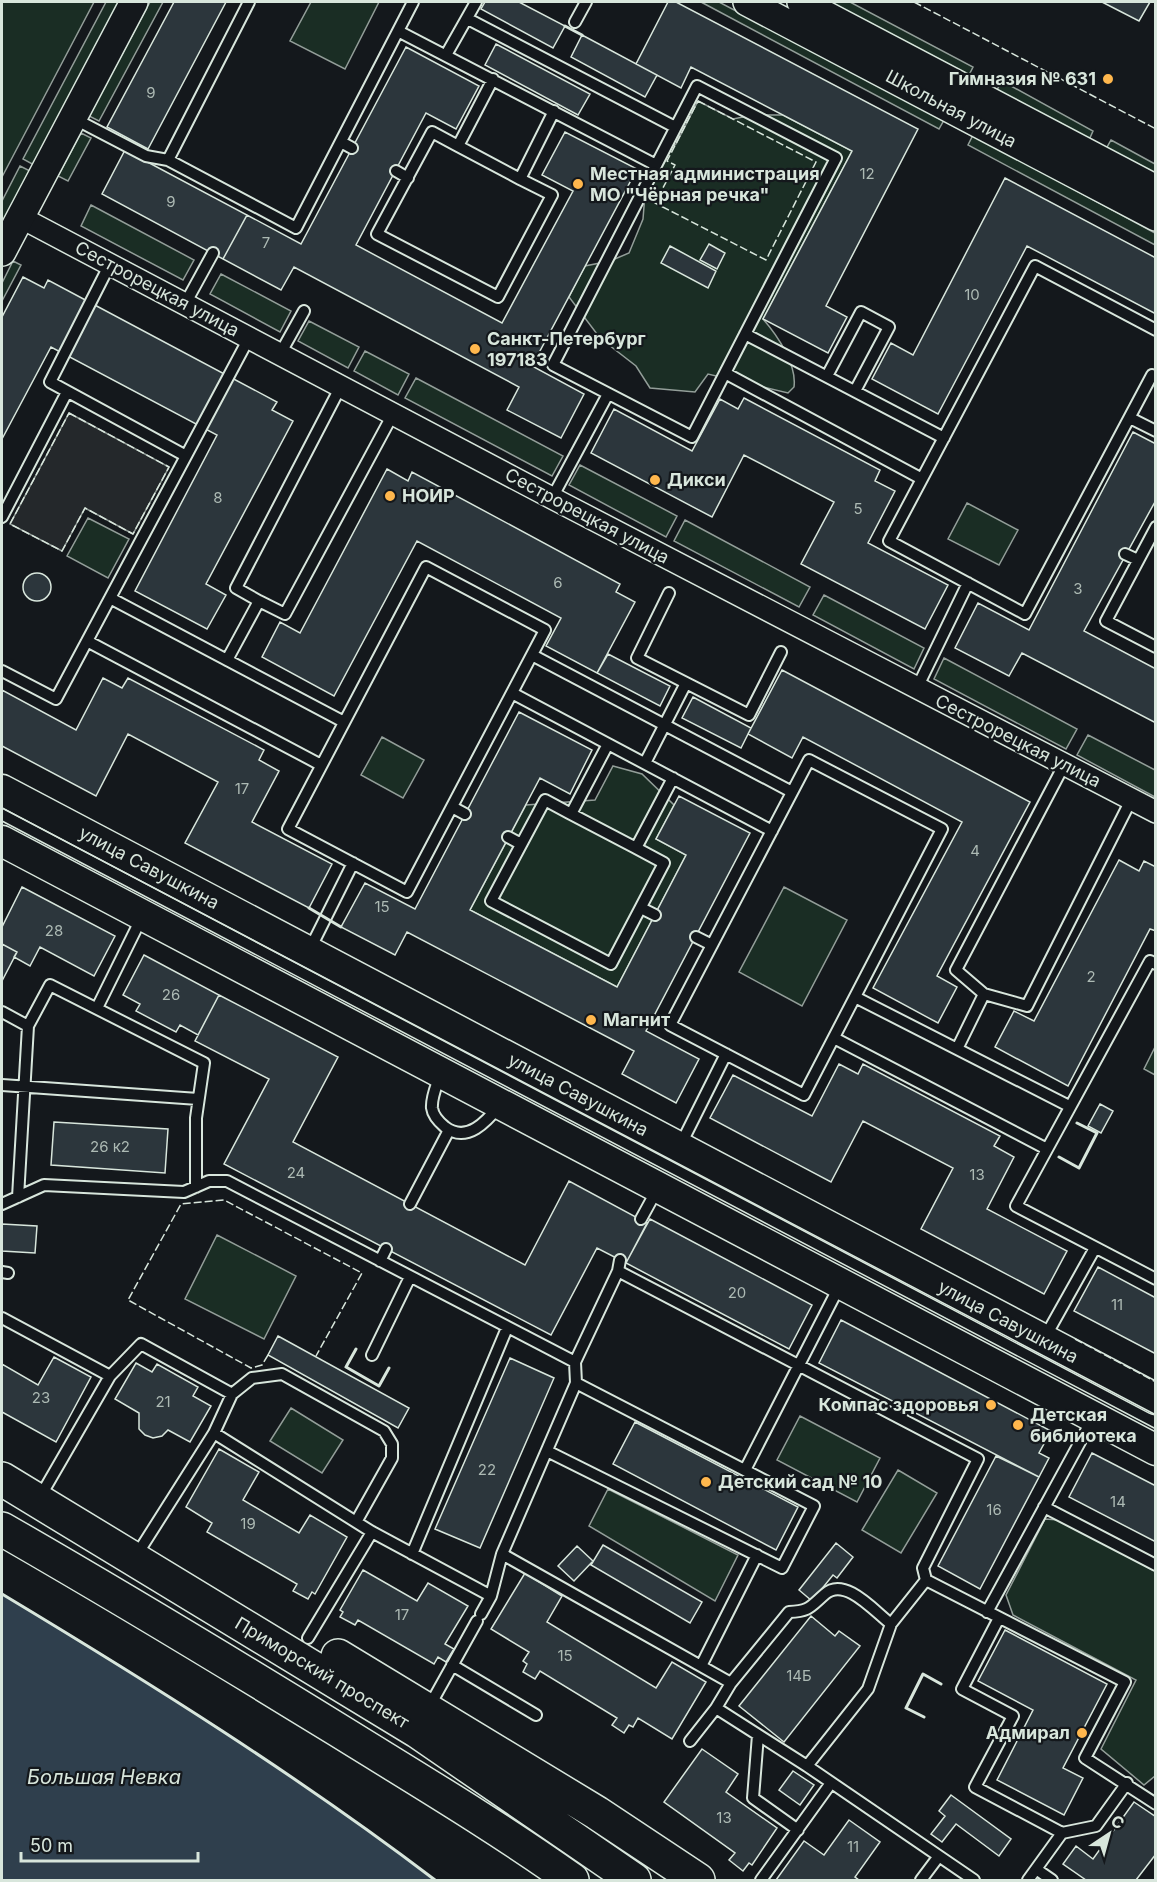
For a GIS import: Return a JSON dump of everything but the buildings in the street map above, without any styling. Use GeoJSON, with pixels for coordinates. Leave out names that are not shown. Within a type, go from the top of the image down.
{"type":"FeatureCollection","features":[{"type":"Feature","properties":{"kind":"main road","name":"улица Савушкина"},"geometry":{"type":"LineString","coordinates":[[2,790],[1155,1399]]}},
{"type":"Feature","properties":{"kind":"main road"},"geometry":{"type":"LineString","coordinates":[[2,841],[1155,1450]]}},
{"type":"Feature","properties":{"kind":"main road","name":"Приморский проспект"},"geometry":{"type":"LineString","coordinates":[[2,1479],[417,1731],[634,1881]]}},
{"type":"Feature","properties":{"kind":"main road"},"geometry":{"type":"LineString","coordinates":[[2,1529],[154,1617],[411,1775],[518,1842],[572,1881]]}},
{"type":"Feature","properties":{"kind":"main road"},"geometry":{"type":"LineString","coordinates":[[216,1607],[269,1616],[308,1638],[597,1813],[698,1881]]}},
{"type":"Feature","properties":{"kind":"main road"},"geometry":{"type":"LineString","coordinates":[[411,1775],[531,1881]]}},
{"type":"Feature","properties":{"kind":"street"},"geometry":{"type":"LineString","coordinates":[[2,252],[134,2]]}},
{"type":"Feature","properties":{"kind":"street","name":"Школьная улица"},"geometry":{"type":"LineString","coordinates":[[747,2],[1155,217]]}},
{"type":"Feature","properties":{"kind":"street","name":"Школьная улица"},"geometry":{"type":"LineString","coordinates":[[801,2],[1155,189]]}},
{"type":"Feature","properties":{"kind":"street","name":"Сестрорецкая улица"},"geometry":{"type":"LineString","coordinates":[[20,217],[552,498],[1155,812]]}},
{"type":"Feature","properties":{"kind":"lane"},"geometry":{"type":"LineString","coordinates":[[168,160],[249,2]]}},
{"type":"Feature","properties":{"kind":"lane"},"geometry":{"type":"LineString","coordinates":[[73,118],[146,156],[168,160],[239,204],[296,228],[413,2]]}},
{"type":"Feature","properties":{"kind":"lane"},"geometry":{"type":"LineString","coordinates":[[446,55],[476,2]]}},
{"type":"Feature","properties":{"kind":"lane"},"geometry":{"type":"LineString","coordinates":[[575,22],[585,2]]}},
{"type":"Feature","properties":{"kind":"lane"},"geometry":{"type":"LineString","coordinates":[[468,19],[675,127]]}},
{"type":"Feature","properties":{"kind":"lane"},"geometry":{"type":"LineString","coordinates":[[398,31],[656,165]]}},
{"type":"Feature","properties":{"kind":"lane"},"geometry":{"type":"LineString","coordinates":[[458,146],[493,79]]}},
{"type":"Feature","properties":{"kind":"lane"},"geometry":{"type":"LineString","coordinates":[[697,86],[836,158],[692,437],[553,365],[675,127],[697,86]]}},
{"type":"Feature","properties":{"kind":"lane"},"geometry":{"type":"LineString","coordinates":[[520,179],[554,111]]}},
{"type":"Feature","properties":{"kind":"lane"},"geometry":{"type":"LineString","coordinates":[[432,132],[552,195],[498,297],[377,234],[408,178],[432,132]]}},
{"type":"Feature","properties":{"kind":"lane"},"geometry":{"type":"LineString","coordinates":[[341,142],[352,148]]}},
{"type":"Feature","properties":{"kind":"lane"},"geometry":{"type":"LineString","coordinates":[[396,171],[408,178]]}},
{"type":"Feature","properties":{"kind":"lane"},"geometry":{"type":"LineString","coordinates":[[185,304],[213,253]]}},
{"type":"Feature","properties":{"kind":"lane"},"geometry":{"type":"LineString","coordinates":[[110,264],[50,382],[186,456]]}},
{"type":"Feature","properties":{"kind":"lane"},"geometry":{"type":"LineString","coordinates":[[1154,374],[1076,530],[1025,614],[889,541],[1035,266],[1155,330]]}},
{"type":"Feature","properties":{"kind":"lane"},"geometry":{"type":"LineString","coordinates":[[280,354],[303,312]]}},
{"type":"Feature","properties":{"kind":"lane"},"geometry":{"type":"LineString","coordinates":[[826,376],[861,312],[889,327],[855,391]]}},
{"type":"Feature","properties":{"kind":"lane"},"geometry":{"type":"LineString","coordinates":[[745,334],[944,438]]}},
{"type":"Feature","properties":{"kind":"lane"},"geometry":{"type":"LineString","coordinates":[[2,671],[56,699],[249,338]]}},
{"type":"Feature","properties":{"kind":"lane"},"geometry":{"type":"LineString","coordinates":[[725,373],[922,479]]}},
{"type":"Feature","properties":{"kind":"lane"},"geometry":{"type":"LineString","coordinates":[[341,386],[236,588],[259,601],[285,614],[393,414]]}},
{"type":"Feature","properties":{"kind":"lane"},"geometry":{"type":"LineString","coordinates":[[2,517],[67,392]]}},
{"type":"Feature","properties":{"kind":"lane"},"geometry":{"type":"LineString","coordinates":[[552,498],[608,393]]}},
{"type":"Feature","properties":{"kind":"lane"},"geometry":{"type":"LineString","coordinates":[[1130,418],[1155,431]]}},
{"type":"Feature","properties":{"kind":"lane"},"geometry":{"type":"LineString","coordinates":[[1155,527],[1106,621],[1155,647]]}},
{"type":"Feature","properties":{"kind":"lane"},"geometry":{"type":"LineString","coordinates":[[1125,554],[1138,560]]}},
{"type":"Feature","properties":{"kind":"lane"},"geometry":{"type":"LineString","coordinates":[[426,567],[545,630],[407,892],[288,829],[321,765],[426,567]]}},
{"type":"Feature","properties":{"kind":"lane"},"geometry":{"type":"LineString","coordinates":[[916,688],[968,584]]}},
{"type":"Feature","properties":{"kind":"lane"},"geometry":{"type":"LineString","coordinates":[[669,593],[637,658],[749,715],[781,652]]}},
{"type":"Feature","properties":{"kind":"lane"},"geometry":{"type":"LineString","coordinates":[[111,598],[344,722]]}},
{"type":"Feature","properties":{"kind":"lane"},"geometry":{"type":"LineString","coordinates":[[227,660],[259,601]]}},
{"type":"Feature","properties":{"kind":"lane"},"geometry":{"type":"LineString","coordinates":[[87,641],[321,765]]}},
{"type":"Feature","properties":{"kind":"lane"},"geometry":{"type":"LineString","coordinates":[[532,655],[666,723],[792,792]]}},
{"type":"Feature","properties":{"kind":"lane"},"geometry":{"type":"LineString","coordinates":[[645,764],[686,683]]}},
{"type":"Feature","properties":{"kind":"lane"},"geometry":{"type":"LineString","coordinates":[[512,693],[772,831]]}},
{"type":"Feature","properties":{"kind":"lane"},"geometry":{"type":"LineString","coordinates":[[571,814],[608,744]]}},
{"type":"Feature","properties":{"kind":"lane"},"geometry":{"type":"LineString","coordinates":[[809,760],[942,830],[804,1095],[670,1025],[792,792],[809,760]]}},
{"type":"Feature","properties":{"kind":"lane"},"geometry":{"type":"LineString","coordinates":[[1064,765],[956,969],[984,994],[1027,1006],[1131,800]]}},
{"type":"Feature","properties":{"kind":"lane"},"geometry":{"type":"LineString","coordinates":[[636,848],[673,778]]}},
{"type":"Feature","properties":{"kind":"lane"},"geometry":{"type":"LineString","coordinates":[[545,800],[571,814],[664,863],[611,964],[491,901],[545,800]]}},
{"type":"Feature","properties":{"kind":"lane"},"geometry":{"type":"LineString","coordinates":[[452,807],[465,814]]}},
{"type":"Feature","properties":{"kind":"lane"},"geometry":{"type":"LineString","coordinates":[[508,837],[521,844]]}},
{"type":"Feature","properties":{"kind":"lane"},"geometry":{"type":"LineString","coordinates":[[309,952],[353,863]]}},
{"type":"Feature","properties":{"kind":"lane"},"geometry":{"type":"LineString","coordinates":[[641,908],[655,915]]}},
{"type":"Feature","properties":{"kind":"lane"},"geometry":{"type":"LineString","coordinates":[[97,1008],[143,915]]}},
{"type":"Feature","properties":{"kind":"lane"},"geometry":{"type":"LineString","coordinates":[[696,937],[712,945]]}},
{"type":"Feature","properties":{"kind":"lane"},"geometry":{"type":"LineString","coordinates":[[1155,964],[1150,961],[1045,1148],[1016,1206],[1155,1279]]}},
{"type":"Feature","properties":{"kind":"lane"},"geometry":{"type":"LineString","coordinates":[[18,1197],[28,1026],[50,985],[204,1063],[198,1099],[196,1187]]}},
{"type":"Feature","properties":{"kind":"lane"},"geometry":{"type":"LineString","coordinates":[[957,1049],[984,994]]}},
{"type":"Feature","properties":{"kind":"lane"},"geometry":{"type":"LineString","coordinates":[[855,997],[1069,1106]]}},
{"type":"Feature","properties":{"kind":"lane"},"geometry":{"type":"LineString","coordinates":[[2,1012],[28,1026]]}},
{"type":"Feature","properties":{"kind":"lane"},"geometry":{"type":"LineString","coordinates":[[834,1038],[1045,1148]]}},
{"type":"Feature","properties":{"kind":"lane"},"geometry":{"type":"LineString","coordinates":[[679,1148],[726,1054]]}},
{"type":"Feature","properties":{"kind":"lane"},"geometry":{"type":"LineString","coordinates":[[440,1073],[432,1108],[438,1122],[449,1130],[461,1133],[472,1131],[487,1121],[500,1105]]}},
{"type":"Feature","properties":{"kind":"lane"},"geometry":{"type":"LineString","coordinates":[[2,1085],[198,1099]]}},
{"type":"Feature","properties":{"kind":"lane"},"geometry":{"type":"LineString","coordinates":[[410,1204],[449,1130]]}},
{"type":"Feature","properties":{"kind":"lane"},"geometry":{"type":"LineString","coordinates":[[2,1204],[44,1185],[184,1192],[209,1181],[228,1181],[575,1362]]}},
{"type":"Feature","properties":{"kind":"lane"},"geometry":{"type":"LineString","coordinates":[[641,1220],[658,1188]]}},
{"type":"Feature","properties":{"kind":"lane"},"geometry":{"type":"LineString","coordinates":[[1043,1341],[1095,1248]]}},
{"type":"Feature","properties":{"kind":"lane"},"geometry":{"type":"LineString","coordinates":[[380,1261],[386,1249]]}},
{"type":"Feature","properties":{"kind":"lane"},"geometry":{"type":"LineString","coordinates":[[428,1709],[491,1596],[502,1554],[576,1383],[575,1362],[619,1265],[978,1459],[923,1568],[926,1580],[1125,1682],[1085,1758],[1127,1783],[1155,1804]]}},
{"type":"Feature","properties":{"kind":"lane"},"geometry":{"type":"LineString","coordinates":[[372,1355],[410,1277]]}},
{"type":"Feature","properties":{"kind":"lane"},"geometry":{"type":"LineString","coordinates":[[745,1470],[841,1285]]}},
{"type":"Feature","properties":{"kind":"lane"},"geometry":{"type":"LineString","coordinates":[[2,1318],[111,1376]]}},
{"type":"Feature","properties":{"kind":"lane"},"geometry":{"type":"LineString","coordinates":[[412,1554],[507,1328]]}},
{"type":"Feature","properties":{"kind":"lane"},"geometry":{"type":"LineString","coordinates":[[38,1500],[111,1376],[141,1344],[232,1394]]}},
{"type":"Feature","properties":{"kind":"lane"},"geometry":{"type":"LineString","coordinates":[[135,1559],[214,1433],[232,1394],[252,1378],[282,1374],[384,1431],[392,1444],[392,1458],[356,1522]]}},
{"type":"Feature","properties":{"kind":"lane"},"geometry":{"type":"LineString","coordinates":[[547,1451],[782,1568],[814,1506],[576,1383]]}},
{"type":"Feature","properties":{"kind":"lane"},"geometry":{"type":"LineString","coordinates":[[987,1612],[1093,1418]]}},
{"type":"Feature","properties":{"kind":"lane"},"geometry":{"type":"LineString","coordinates":[[214,1433],[372,1532],[491,1596]]}},
{"type":"Feature","properties":{"kind":"lane"},"geometry":{"type":"LineString","coordinates":[[1044,1507],[1155,1565]]}},
{"type":"Feature","properties":{"kind":"lane"},"geometry":{"type":"LineString","coordinates":[[308,1638],[372,1532]]}},
{"type":"Feature","properties":{"kind":"lane"},"geometry":{"type":"LineString","coordinates":[[502,1554],[731,1683]]}},
{"type":"Feature","properties":{"kind":"lane"},"geometry":{"type":"LineString","coordinates":[[700,1666],[757,1555]]}},
{"type":"Feature","properties":{"kind":"lane"},"geometry":{"type":"LineString","coordinates":[[807,1766],[868,1689],[891,1624],[926,1580]]}},
{"type":"Feature","properties":{"kind":"lane"},"geometry":{"type":"LineString","coordinates":[[690,1741],[716,1708],[731,1683],[789,1612],[802,1611],[815,1606],[826,1593],[837,1588],[848,1590],[891,1624]]}},
{"type":"Feature","properties":{"kind":"lane"},"geometry":{"type":"LineString","coordinates":[[999,1618],[962,1689],[1013,1716],[975,1787],[1062,1833],[1096,1826],[1127,1783]]}},
{"type":"Feature","properties":{"kind":"lane"},"geometry":{"type":"LineString","coordinates":[[452,1665],[536,1715]]}},
{"type":"Feature","properties":{"kind":"lane"},"geometry":{"type":"LineString","coordinates":[[716,1708],[807,1766],[974,1881]]}},
{"type":"Feature","properties":{"kind":"lane"},"geometry":{"type":"LineString","coordinates":[[758,1735],[753,1798],[798,1830]]}},
{"type":"Feature","properties":{"kind":"lane"},"geometry":{"type":"LineString","coordinates":[[761,1881],[831,1783]]}},
{"type":"Feature","properties":{"kind":"lane"},"geometry":{"type":"LineString","coordinates":[[1028,1881],[1062,1833]]}},
{"type":"Feature","properties":{"kind":"lane"},"geometry":{"type":"LineString","coordinates":[[921,1881],[939,1856]]}},
{"type":"Feature","properties":{"kind":"lane"},"geometry":{"type":"LineString","coordinates":[[1036,1869],[1052,1881]]}},
{"type":"Feature","properties":{"kind":"green space"},"geometry":{"type":"Polygon","coordinates":[[[2,2],[94,2],[2,177],[2,2]]]}},
{"type":"Feature","properties":{"kind":"green space"},"geometry":{"type":"Polygon","coordinates":[[[106,2],[120,2],[34,165],[23,159],[106,2]]]}},
{"type":"Feature","properties":{"kind":"green space"},"geometry":{"type":"Polygon","coordinates":[[[150,2],[163,2],[99,121],[89,116],[150,2]]]}},
{"type":"Feature","properties":{"kind":"green space"},"geometry":{"type":"Polygon","coordinates":[[[311,2],[379,2],[345,69],[290,41],[311,2]]]}},
{"type":"Feature","properties":{"kind":"green space"},"geometry":{"type":"Polygon","coordinates":[[[701,2],[719,2],[944,120],[939,129],[701,2]]]}},
{"type":"Feature","properties":{"kind":"green space"},"geometry":{"type":"Polygon","coordinates":[[[829,2],[850,2],[973,67],[969,75],[829,2]]]}},
{"type":"Feature","properties":{"kind":"green space"},"geometry":{"type":"Polygon","coordinates":[[[1002,81],[1093,131],[1089,140],[997,90],[1002,81]]]}},
{"type":"Feature","properties":{"kind":"green space"},"geometry":{"type":"Polygon","coordinates":[[[698,101],[733,119],[753,115],[783,115],[852,151],[763,319],[780,342],[793,369],[794,387],[788,393],[708,374],[695,392],[650,388],[636,366],[600,338],[569,297],[585,266],[610,261],[629,253],[643,219],[645,194],[663,151],[676,144],[698,101]]]}},
{"type":"Feature","properties":{"kind":"green space"},"geometry":{"type":"Polygon","coordinates":[[[81,133],[91,138],[68,181],[58,176],[81,133]]]}},
{"type":"Feature","properties":{"kind":"green space"},"geometry":{"type":"Polygon","coordinates":[[[973,135],[1155,233],[1155,245],[968,145],[973,135]]]}},
{"type":"Feature","properties":{"kind":"green space"},"geometry":{"type":"Polygon","coordinates":[[[1111,140],[1155,164],[1155,175],[1106,149],[1111,140]]]}},
{"type":"Feature","properties":{"kind":"green space"},"geometry":{"type":"Polygon","coordinates":[[[20,166],[30,171],[2,226],[2,201],[20,166]]]}},
{"type":"Feature","properties":{"kind":"green space"},"geometry":{"type":"Polygon","coordinates":[[[91,205],[194,260],[183,280],[81,226],[91,205]]]}},
{"type":"Feature","properties":{"kind":"green space"},"geometry":{"type":"Polygon","coordinates":[[[13,261],[21,265],[2,301],[2,283],[13,261]]]}},
{"type":"Feature","properties":{"kind":"green space"},"geometry":{"type":"Polygon","coordinates":[[[221,274],[291,311],[280,332],[210,294],[221,274]]]}},
{"type":"Feature","properties":{"kind":"green space"},"geometry":{"type":"Polygon","coordinates":[[[309,321],[359,347],[348,368],[298,341],[309,321]]]}},
{"type":"Feature","properties":{"kind":"green space"},"geometry":{"type":"Polygon","coordinates":[[[365,351],[409,374],[398,395],[354,371],[365,351]]]}},
{"type":"Feature","properties":{"kind":"green space"},"geometry":{"type":"Polygon","coordinates":[[[416,378],[563,456],[552,476],[405,398],[416,378]]]}},
{"type":"Feature","properties":{"kind":"green space"},"geometry":{"type":"Polygon","coordinates":[[[580,465],[677,516],[666,537],[569,485],[580,465]]]}},
{"type":"Feature","properties":{"kind":"green space"},"geometry":{"type":"Polygon","coordinates":[[[967,503],[1018,530],[999,565],[948,539],[967,503]]]}},
{"type":"Feature","properties":{"kind":"green space"},"geometry":{"type":"Polygon","coordinates":[[[88,518],[129,539],[108,578],[67,556],[88,518]]]}},
{"type":"Feature","properties":{"kind":"green space"},"geometry":{"type":"Polygon","coordinates":[[[685,520],[810,587],[799,607],[674,541],[685,520]]]}},
{"type":"Feature","properties":{"kind":"green space"},"geometry":{"type":"Polygon","coordinates":[[[824,595],[924,648],[914,669],[813,615],[824,595]]]}},
{"type":"Feature","properties":{"kind":"green space"},"geometry":{"type":"Polygon","coordinates":[[[944,658],[1077,729],[1066,749],[934,679],[944,658]]]}},
{"type":"Feature","properties":{"kind":"green space"},"geometry":{"type":"Polygon","coordinates":[[[1088,735],[1155,770],[1155,797],[1077,755],[1088,735]]]}},
{"type":"Feature","properties":{"kind":"green space"},"geometry":{"type":"Polygon","coordinates":[[[382,737],[424,760],[403,798],[361,775],[382,737]]]}},
{"type":"Feature","properties":{"kind":"green space"},"geometry":{"type":"Polygon","coordinates":[[[613,766],[642,774],[674,805],[656,839],[686,855],[617,987],[470,910],[526,805],[595,800],[613,766]]]}},
{"type":"Feature","properties":{"kind":"green space"},"geometry":{"type":"Polygon","coordinates":[[[784,887],[847,920],[802,1006],[739,972],[784,887]]]}},
{"type":"Feature","properties":{"kind":"green space"},"geometry":{"type":"Polygon","coordinates":[[[1155,1047],[1156,1075],[1144,1069],[1155,1047]]]}},
{"type":"Feature","properties":{"kind":"green space"},"geometry":{"type":"Polygon","coordinates":[[[217,1235],[296,1276],[264,1339],[185,1299],[217,1235]]]}},
{"type":"Feature","properties":{"kind":"green space"},"geometry":{"type":"Polygon","coordinates":[[[291,1408],[343,1440],[322,1473],[270,1441],[291,1408]]]}},
{"type":"Feature","properties":{"kind":"green space"},"geometry":{"type":"Polygon","coordinates":[[[800,1416],[880,1458],[857,1502],[777,1460],[800,1416]]]}},
{"type":"Feature","properties":{"kind":"green space"},"geometry":{"type":"Polygon","coordinates":[[[898,1470],[937,1493],[901,1553],[862,1530],[898,1470]]]}},
{"type":"Feature","properties":{"kind":"green space"},"geometry":{"type":"Polygon","coordinates":[[[608,1489],[738,1555],[715,1601],[589,1526],[608,1489]]]}},
{"type":"Feature","properties":{"kind":"green space"},"geometry":{"type":"Polygon","coordinates":[[[1045,1519],[1059,1520],[1155,1571],[1155,1776],[1144,1785],[1101,1749],[1136,1680],[1013,1615],[1006,1595],[1045,1519]]]}},
{"type":"Feature","properties":{"kind":"shaded area"},"geometry":{"type":"Polygon","coordinates":[[[69,413],[169,467],[133,534],[85,508],[62,551],[10,524],[69,413]]]}},
{"type":"Feature","properties":{"kind":"water","name":"Большая Невка"},"geometry":{"type":"Polygon","coordinates":[[[2,1594],[113,1661],[222,1731],[383,1841],[435,1880],[2,1880],[2,1594]]]}},
{"type":"Feature","properties":{"kind":"tram line"},"geometry":{"type":"LineString","coordinates":[[2,808],[1156,1415]]}},
{"type":"Feature","properties":{"kind":"tram line"},"geometry":{"type":"LineString","coordinates":[[2,821],[1156,1429]]}},
{"type":"Feature","properties":{"kind":"fence"},"geometry":{"type":"LineString","coordinates":[[914,2],[1156,129]]}},
{"type":"Feature","properties":{"kind":"fence"},"geometry":{"type":"LineString","coordinates":[[698,101],[816,162],[766,260],[655,203],[675,165],[667,161],[698,101]]}},
{"type":"Feature","properties":{"kind":"fence"},"geometry":{"type":"LineString","coordinates":[[69,413],[169,467],[133,534],[85,508],[62,551],[10,524],[69,413]]}},
{"type":"Feature","properties":{"kind":"fence"},"geometry":{"type":"LineString","coordinates":[[268,1355],[262,1365],[251,1368],[128,1300],[181,1204],[224,1200],[362,1273],[316,1356]]}},
{"type":"Feature","properties":{"kind":"fence"},"geometry":{"type":"LineString","coordinates":[[1075,1339],[1156,1382]]}},
{"type":"Feature","properties":{"kind":"wall"},"geometry":{"type":"LineString","coordinates":[[565,26],[582,35]]}},
{"type":"Feature","properties":{"kind":"wall"},"geometry":{"type":"LineString","coordinates":[[309,908],[341,927]]}},
{"type":"Feature","properties":{"kind":"wall"},"geometry":{"type":"LineString","coordinates":[[1059,1157],[1079,1168],[1097,1133],[1077,1123]]}},
{"type":"Feature","properties":{"kind":"wall"},"geometry":{"type":"LineString","coordinates":[[356,1349],[346,1367],[379,1386],[389,1368]]}},
{"type":"Feature","properties":{"kind":"wall"},"geometry":{"type":"LineString","coordinates":[[2,1594],[113,1661],[222,1731],[383,1841],[435,1880]]}},
{"type":"Feature","properties":{"kind":"wall"},"geometry":{"type":"LineString","coordinates":[[924,1717],[906,1708],[923,1674],[941,1684]]}},
{"type":"Feature","properties":{"kind":"place","name":"Гимназия № 631"},"geometry":{"type":"Point","coordinates":[1108,79]}},
{"type":"Feature","properties":{"kind":"place","name":"Местная администрация МО \"Чёрная речка\""},"geometry":{"type":"Point","coordinates":[578,184]}},
{"type":"Feature","properties":{"kind":"place","name":"Санкт-Петербург 197183"},"geometry":{"type":"Point","coordinates":[475,349]}},
{"type":"Feature","properties":{"kind":"place","name":"Дикси"},"geometry":{"type":"Point","coordinates":[655,480]}},
{"type":"Feature","properties":{"kind":"place","name":"НОИР"},"geometry":{"type":"Point","coordinates":[390,496]}},
{"type":"Feature","properties":{"kind":"place","name":"Магнит"},"geometry":{"type":"Point","coordinates":[591,1020]}},
{"type":"Feature","properties":{"kind":"place","name":"Компас здоровья"},"geometry":{"type":"Point","coordinates":[991,1405]}},
{"type":"Feature","properties":{"kind":"place","name":"Детская библиотека"},"geometry":{"type":"Point","coordinates":[1018,1425]}},
{"type":"Feature","properties":{"kind":"place","name":"Детский сад № 10"},"geometry":{"type":"Point","coordinates":[706,1482]}},
{"type":"Feature","properties":{"kind":"place","name":"Адмирал"},"geometry":{"type":"Point","coordinates":[1082,1733]}}]}
